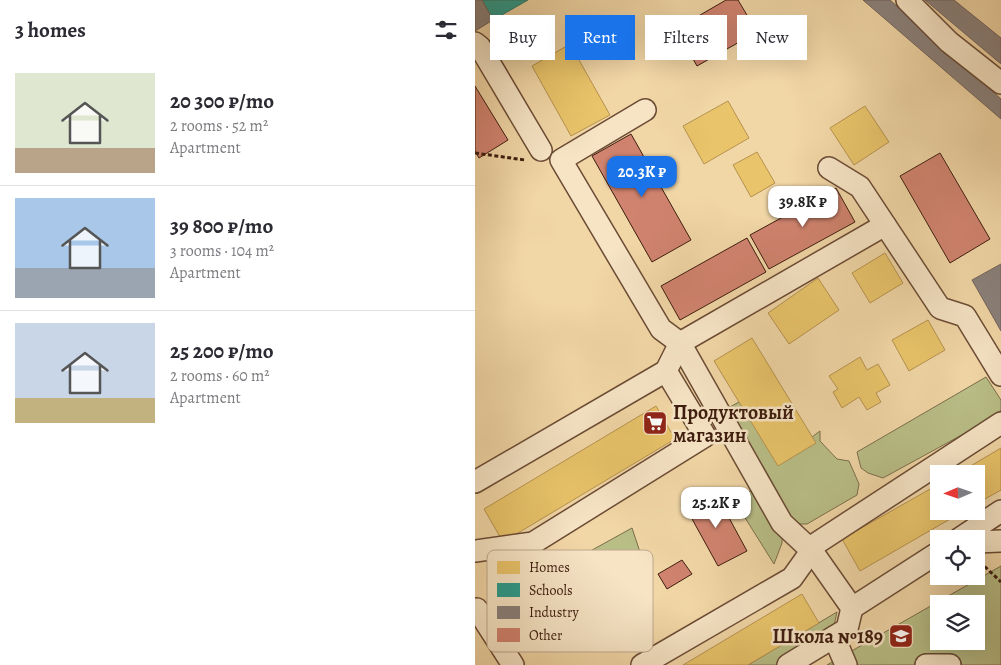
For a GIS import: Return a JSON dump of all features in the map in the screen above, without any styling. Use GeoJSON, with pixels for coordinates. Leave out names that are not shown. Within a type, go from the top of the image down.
{"type":"FeatureCollection","features":[{"type":"Feature","properties":{"kind":"lane"},"geometry":{"type":"LineString","coordinates":[[907,0],[949,42],[1001,82]]}},
{"type":"Feature","properties":{"kind":"lane"},"geometry":{"type":"LineString","coordinates":[[475,44],[480,47],[536,155]]}},
{"type":"Feature","properties":{"kind":"lane"},"geometry":{"type":"LineString","coordinates":[[645,110],[561,160],[661,329],[680,343],[782,523],[811,551],[852,608]]}},
{"type":"Feature","properties":{"kind":"lane"},"geometry":{"type":"LineString","coordinates":[[829,168],[860,187],[940,308],[965,316],[1001,375]]}},
{"type":"Feature","properties":{"kind":"lane"},"geometry":{"type":"LineString","coordinates":[[475,482],[666,371],[680,343],[885,225]]}},
{"type":"Feature","properties":{"kind":"lane"},"geometry":{"type":"LineString","coordinates":[[475,551],[533,543],[705,436],[666,371]]}},
{"type":"Feature","properties":{"kind":"lane"},"geometry":{"type":"LineString","coordinates":[[642,665],[792,578],[817,543],[1001,423]]}},
{"type":"Feature","properties":{"kind":"lane"},"geometry":{"type":"LineString","coordinates":[[972,530],[1001,511]]}},
{"type":"Feature","properties":{"kind":"lane"},"geometry":{"type":"LineString","coordinates":[[985,542],[1001,541]]}},
{"type":"Feature","properties":{"kind":"lane"},"geometry":{"type":"LineString","coordinates":[[788,665],[847,630],[852,608],[930,558]]}},
{"type":"Feature","properties":{"kind":"lane"},"geometry":{"type":"LineString","coordinates":[[475,610],[477,609],[487,625]]}},
{"type":"Feature","properties":{"kind":"lane"},"geometry":{"type":"LineString","coordinates":[[835,637],[845,665]]}},
{"type":"Feature","properties":{"kind":"lane"},"geometry":{"type":"LineString","coordinates":[[505,652],[513,665]]}},
{"type":"Feature","properties":{"kind":"lane"},"geometry":{"type":"LineString","coordinates":[[925,665],[950,665]]}},
{"type":"Feature","properties":{"kind":"path"},"geometry":{"type":"LineString","coordinates":[[475,154],[536,155]]}},
{"type":"Feature","properties":{"kind":"path"},"geometry":{"type":"LineString","coordinates":[[985,567],[1001,582]]}},
{"type":"Feature","properties":{"kind":"green space"},"geometry":{"type":"Polygon","coordinates":[[[986,377],[1001,400],[1001,410],[991,419],[883,478],[868,473],[861,468],[857,452],[986,377]]]}},
{"type":"Feature","properties":{"kind":"green space"},"geometry":{"type":"Polygon","coordinates":[[[739,402],[812,437],[820,431],[820,441],[837,459],[849,461],[859,484],[857,495],[807,524],[792,524],[728,408],[739,402]]]}},
{"type":"Feature","properties":{"kind":"green space"},"geometry":{"type":"Polygon","coordinates":[[[751,491],[759,491],[782,532],[782,543],[774,564],[732,497],[751,491]]]}},
{"type":"Feature","properties":{"kind":"green space"},"geometry":{"type":"Polygon","coordinates":[[[632,528],[639,550],[592,550],[632,528]]]}},
{"type":"Feature","properties":{"kind":"green space","name":"Школа №189"},"geometry":{"type":"Polygon","coordinates":[[[1001,566],[1001,665],[827,665],[930,606],[930,650],[985,650],[985,595],[950,595],[968,585],[985,585],[985,575],[1001,566]]]}},
{"type":"Feature","properties":{"kind":"green space"},"geometry":{"type":"Polygon","coordinates":[[[837,612],[832,635],[782,665],[748,665],[837,612]]]}},
{"type":"Feature","properties":{"kind":"building: Homes"},"geometry":{"type":"Polygon","coordinates":[[[565,47],[565,60],[579,60],[610,115],[571,136],[532,66],[542,60],[555,60],[555,53],[565,47]]]}},
{"type":"Feature","properties":{"kind":"building: Homes"},"geometry":{"type":"Polygon","coordinates":[[[728,101],[749,138],[704,164],[683,126],[728,101]]]}},
{"type":"Feature","properties":{"kind":"building: Homes"},"geometry":{"type":"Polygon","coordinates":[[[865,106],[889,142],[854,165],[830,128],[865,106]]]}},
{"type":"Feature","properties":{"kind":"building: Homes"},"geometry":{"type":"Polygon","coordinates":[[[757,152],[775,183],[751,197],[733,165],[757,152]]]}},
{"type":"Feature","properties":{"kind":"building: Homes"},"geometry":{"type":"Polygon","coordinates":[[[885,253],[903,283],[870,303],[852,273],[885,253]]]}},
{"type":"Feature","properties":{"kind":"building: Homes"},"geometry":{"type":"Polygon","coordinates":[[[818,278],[839,310],[789,344],[768,313],[818,278]]]}},
{"type":"Feature","properties":{"kind":"building: Homes"},"geometry":{"type":"Polygon","coordinates":[[[928,320],[945,350],[909,371],[892,340],[928,320]]]}},
{"type":"Feature","properties":{"kind":"building: Homes"},"geometry":{"type":"Polygon","coordinates":[[[752,338],[816,443],[778,466],[714,361],[752,338]]]}},
{"type":"Feature","properties":{"kind":"building: Homes"},"geometry":{"type":"Polygon","coordinates":[[[860,357],[867,370],[878,364],[890,385],[876,393],[881,402],[867,410],[859,397],[842,408],[833,392],[838,389],[829,376],[860,357]]]}},
{"type":"Feature","properties":{"kind":"building: Homes"},"geometry":{"type":"Polygon","coordinates":[[[656,406],[675,439],[503,542],[484,509],[656,406]]]}},
{"type":"Feature","properties":{"kind":"building: Homes"},"geometry":{"type":"Polygon","coordinates":[[[1001,448],[1001,490],[985,499],[985,465],[972,465],[1001,448]]]}},
{"type":"Feature","properties":{"kind":"building: Homes"},"geometry":{"type":"Polygon","coordinates":[[[930,489],[930,520],[948,520],[860,571],[842,539],[930,489]]]}},
{"type":"Feature","properties":{"kind":"building: Homes"},"geometry":{"type":"Polygon","coordinates":[[[802,594],[819,623],[748,665],[683,665],[802,594]]]}},
{"type":"Feature","properties":{"kind":"building: Schools"},"geometry":{"type":"Polygon","coordinates":[[[482,0],[528,0],[502,15],[490,15],[482,0]]]}},
{"type":"Feature","properties":{"kind":"building: Industry"},"geometry":{"type":"Polygon","coordinates":[[[475,0],[482,0],[490,15],[490,22],[475,31],[475,0]]]}},
{"type":"Feature","properties":{"kind":"building: Industry"},"geometry":{"type":"Polygon","coordinates":[[[863,0],[890,0],[1001,99],[1001,119],[863,0]]]}},
{"type":"Feature","properties":{"kind":"building: Industry"},"geometry":{"type":"Polygon","coordinates":[[[925,0],[954,0],[1001,38],[1001,64],[925,0]]]}},
{"type":"Feature","properties":{"kind":"building: Industry"},"geometry":{"type":"Polygon","coordinates":[[[1001,264],[1001,331],[972,280],[1001,264]]]}},
{"type":"Feature","properties":{"kind":"building: Other"},"geometry":{"type":"Polygon","coordinates":[[[726,0],[738,0],[747,15],[737,15],[737,43],[727,49],[727,15],[700,15],[726,0]]]}},
{"type":"Feature","properties":{"kind":"building: Other"},"geometry":{"type":"Polygon","coordinates":[[[694,60],[708,60],[697,66],[694,60]]]}},
{"type":"Feature","properties":{"kind":"building: Other"},"geometry":{"type":"Polygon","coordinates":[[[475,86],[508,140],[479,158],[475,151],[475,86]]]}},
{"type":"Feature","properties":{"kind":"building: Other"},"geometry":{"type":"Polygon","coordinates":[[[631,134],[691,240],[652,262],[592,156],[631,134]]]}},
{"type":"Feature","properties":{"kind":"building: Other"},"geometry":{"type":"Polygon","coordinates":[[[940,153],[990,239],[950,263],[900,176],[940,153]]]}},
{"type":"Feature","properties":{"kind":"building: Other"},"geometry":{"type":"Polygon","coordinates":[[[836,188],[855,222],[769,269],[750,235],[836,188]]]}},
{"type":"Feature","properties":{"kind":"building: Other"},"geometry":{"type":"Polygon","coordinates":[[[747,238],[766,272],[680,320],[661,286],[747,238]]]}},
{"type":"Feature","properties":{"kind":"building: Other"},"geometry":{"type":"Polygon","coordinates":[[[715,492],[747,551],[718,566],[686,508],[715,492]]]}},
{"type":"Feature","properties":{"kind":"building: Other"},"geometry":{"type":"Polygon","coordinates":[[[682,560],[692,574],[667,589],[658,574],[682,560]]]}},
{"type":"Feature","properties":{"kind":"place","name":"Продуктовый магазин"},"geometry":{"type":"Point","coordinates":[655,423]}},
{"type":"Feature","properties":{"kind":"place","name":"Школа №189"},"geometry":{"type":"Point","coordinates":[901,636]}}]}
